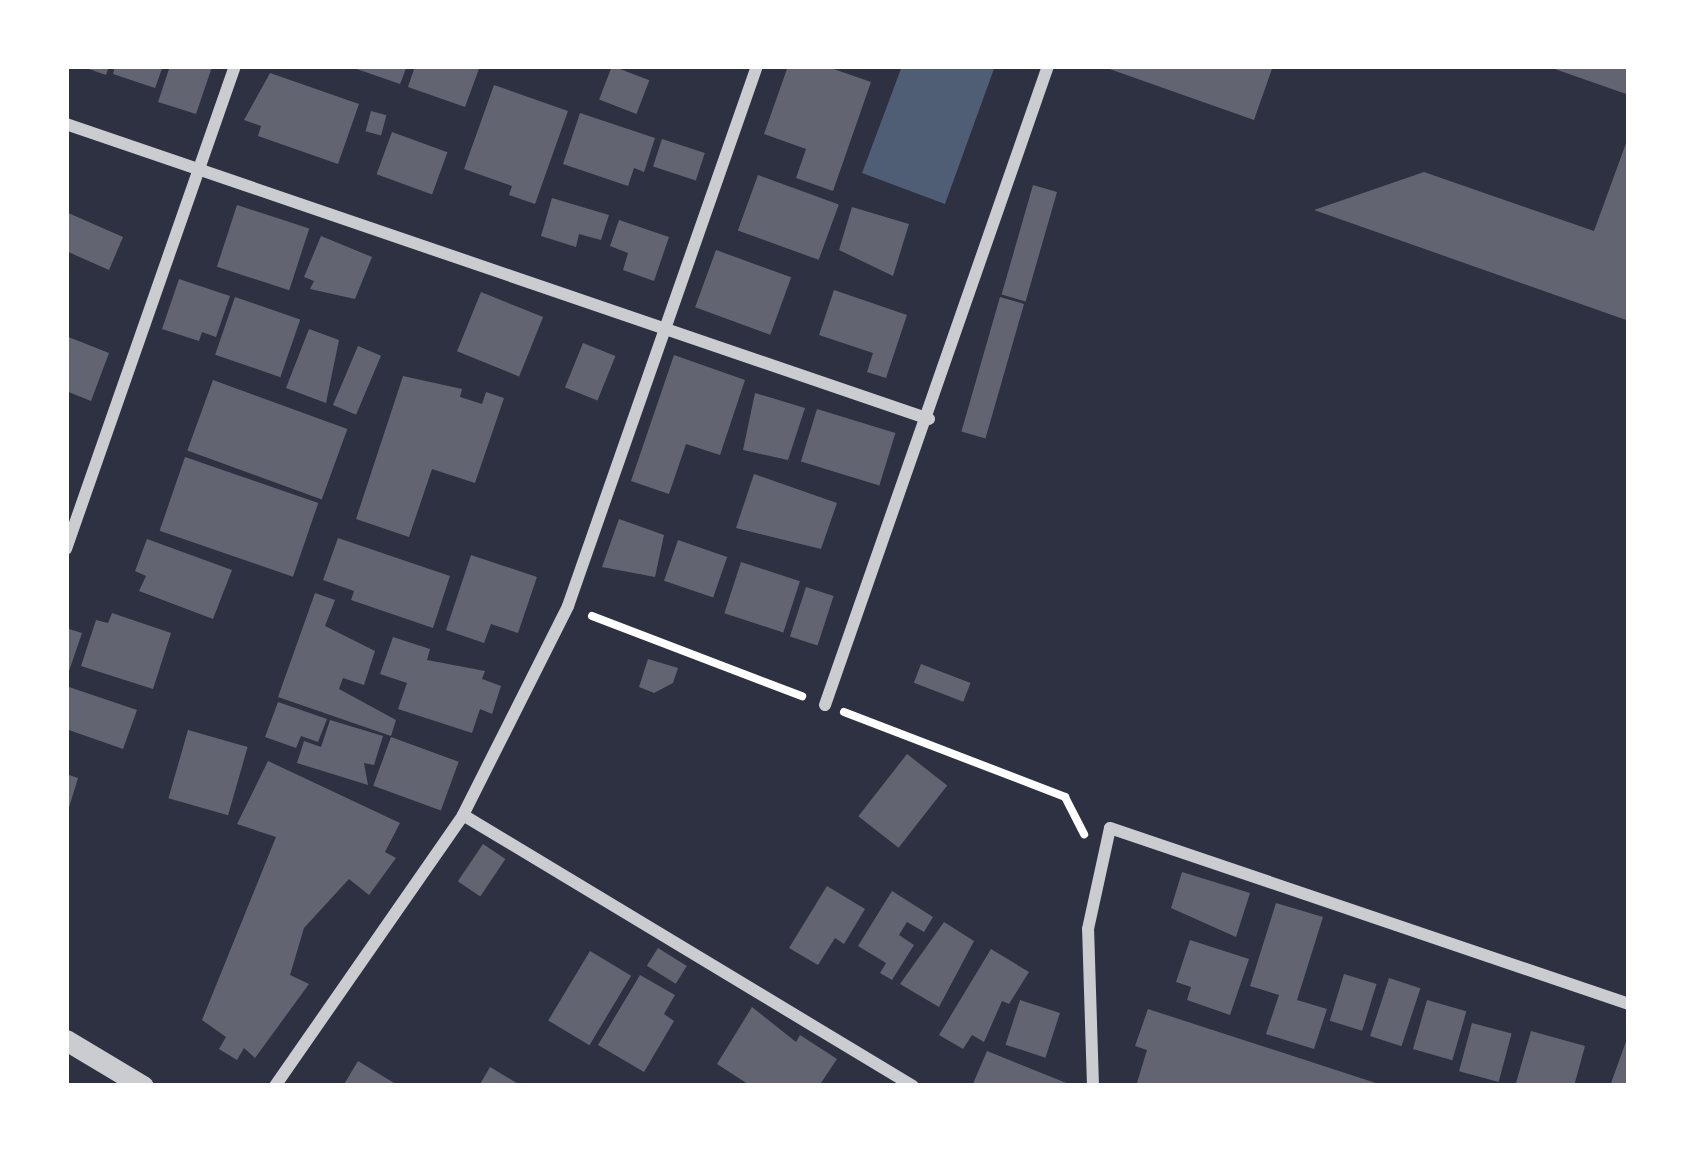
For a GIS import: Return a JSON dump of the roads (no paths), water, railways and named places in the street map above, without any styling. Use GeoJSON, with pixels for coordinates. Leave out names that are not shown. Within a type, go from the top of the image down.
{"type":"FeatureCollection","features":[{"type":"Feature","properties":{"kind":"street"},"geometry":{"type":"LineString","coordinates":[[66,549],[235,66]]}},
{"type":"Feature","properties":{"kind":"street"},"geometry":{"type":"LineString","coordinates":[[275,1086],[463,815],[568,606],[757,66]]}},
{"type":"Feature","properties":{"kind":"street"},"geometry":{"type":"LineString","coordinates":[[825,705],[1048,66]]}},
{"type":"Feature","properties":{"kind":"street"},"geometry":{"type":"LineString","coordinates":[[66,124],[665,334],[928,419]]}},
{"type":"Feature","properties":{"kind":"street"},"geometry":{"type":"LineString","coordinates":[[463,815],[913,1086]]}},
{"type":"Feature","properties":{"kind":"street"},"geometry":{"type":"LineString","coordinates":[[1093,1086],[1088,929],[1111,828],[1629,1004]]}},
{"type":"Feature","properties":{"kind":"street"},"geometry":{"type":"LineString","coordinates":[[66,1040],[142,1086]]}},
{"type":"Feature","properties":{"kind":"water"},"geometry":{"type":"Polygon","coordinates":[[[902,66],[995,66],[945,204],[862,173],[902,66]]]}}]}
